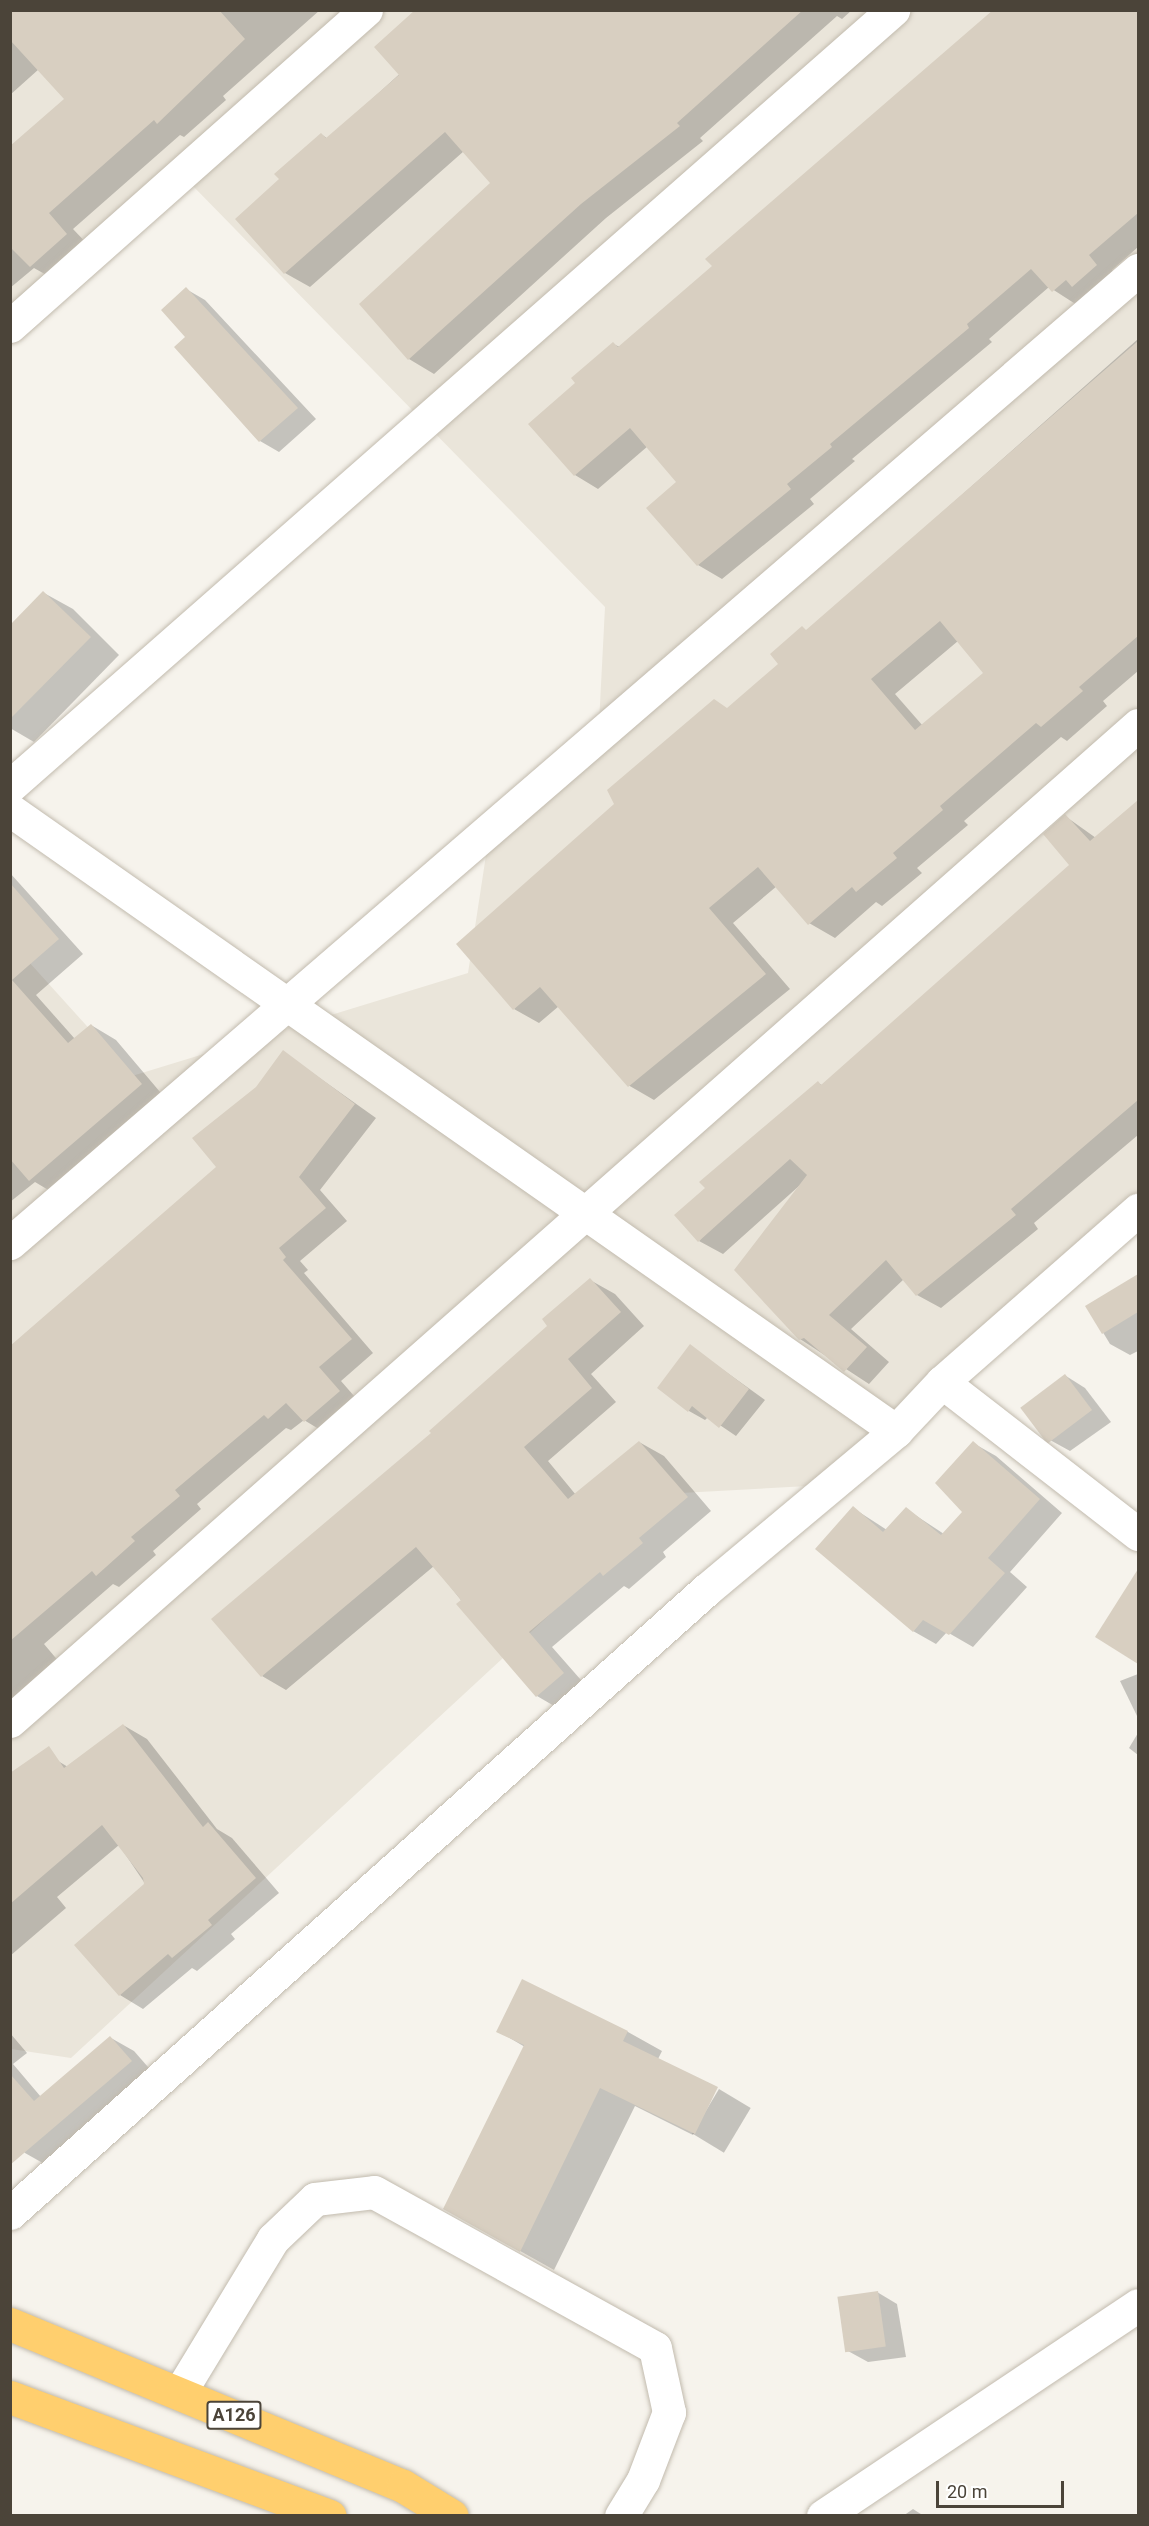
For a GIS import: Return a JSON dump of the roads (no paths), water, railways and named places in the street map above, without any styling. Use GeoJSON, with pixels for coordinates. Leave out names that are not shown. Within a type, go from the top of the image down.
{"type":"FeatureCollection","features":[{"type":"Feature","properties":{"kind":"highway","name":"A126"},"geometry":{"type":"LineString","coordinates":[[10,2324],[180,2392],[403,2486],[452,2516]]}},
{"type":"Feature","properties":{"kind":"highway"},"geometry":{"type":"LineString","coordinates":[[10,2397],[330,2516]]}},
{"type":"Feature","properties":{"kind":"street"},"geometry":{"type":"LineString","coordinates":[[10,326],[366,10]]}},
{"type":"Feature","properties":{"kind":"street"},"geometry":{"type":"LineString","coordinates":[[10,786],[893,10]]}},
{"type":"Feature","properties":{"kind":"street"},"geometry":{"type":"LineString","coordinates":[[10,1243],[284,1004],[1138,270]]}},
{"type":"Feature","properties":{"kind":"street"},"geometry":{"type":"LineString","coordinates":[[10,1721],[1138,725]]}},
{"type":"Feature","properties":{"kind":"street"},"geometry":{"type":"LineString","coordinates":[[10,810],[583,1215],[896,1431]]}},
{"type":"Feature","properties":{"kind":"street"},"geometry":{"type":"LineString","coordinates":[[12,2210],[706,1590],[896,1431],[942,1382],[1138,1210]]}},
{"type":"Feature","properties":{"kind":"street"},"geometry":{"type":"LineString","coordinates":[[942,1382],[1138,1534]]}},
{"type":"Feature","properties":{"kind":"street"},"geometry":{"type":"LineString","coordinates":[[180,2392],[273,2239],[315,2199],[374,2192],[655,2348],[669,2412],[643,2480],[621,2516]]}},
{"type":"Feature","properties":{"kind":"street"},"geometry":{"type":"LineString","coordinates":[[823,2516],[1138,2305]]}}]}
